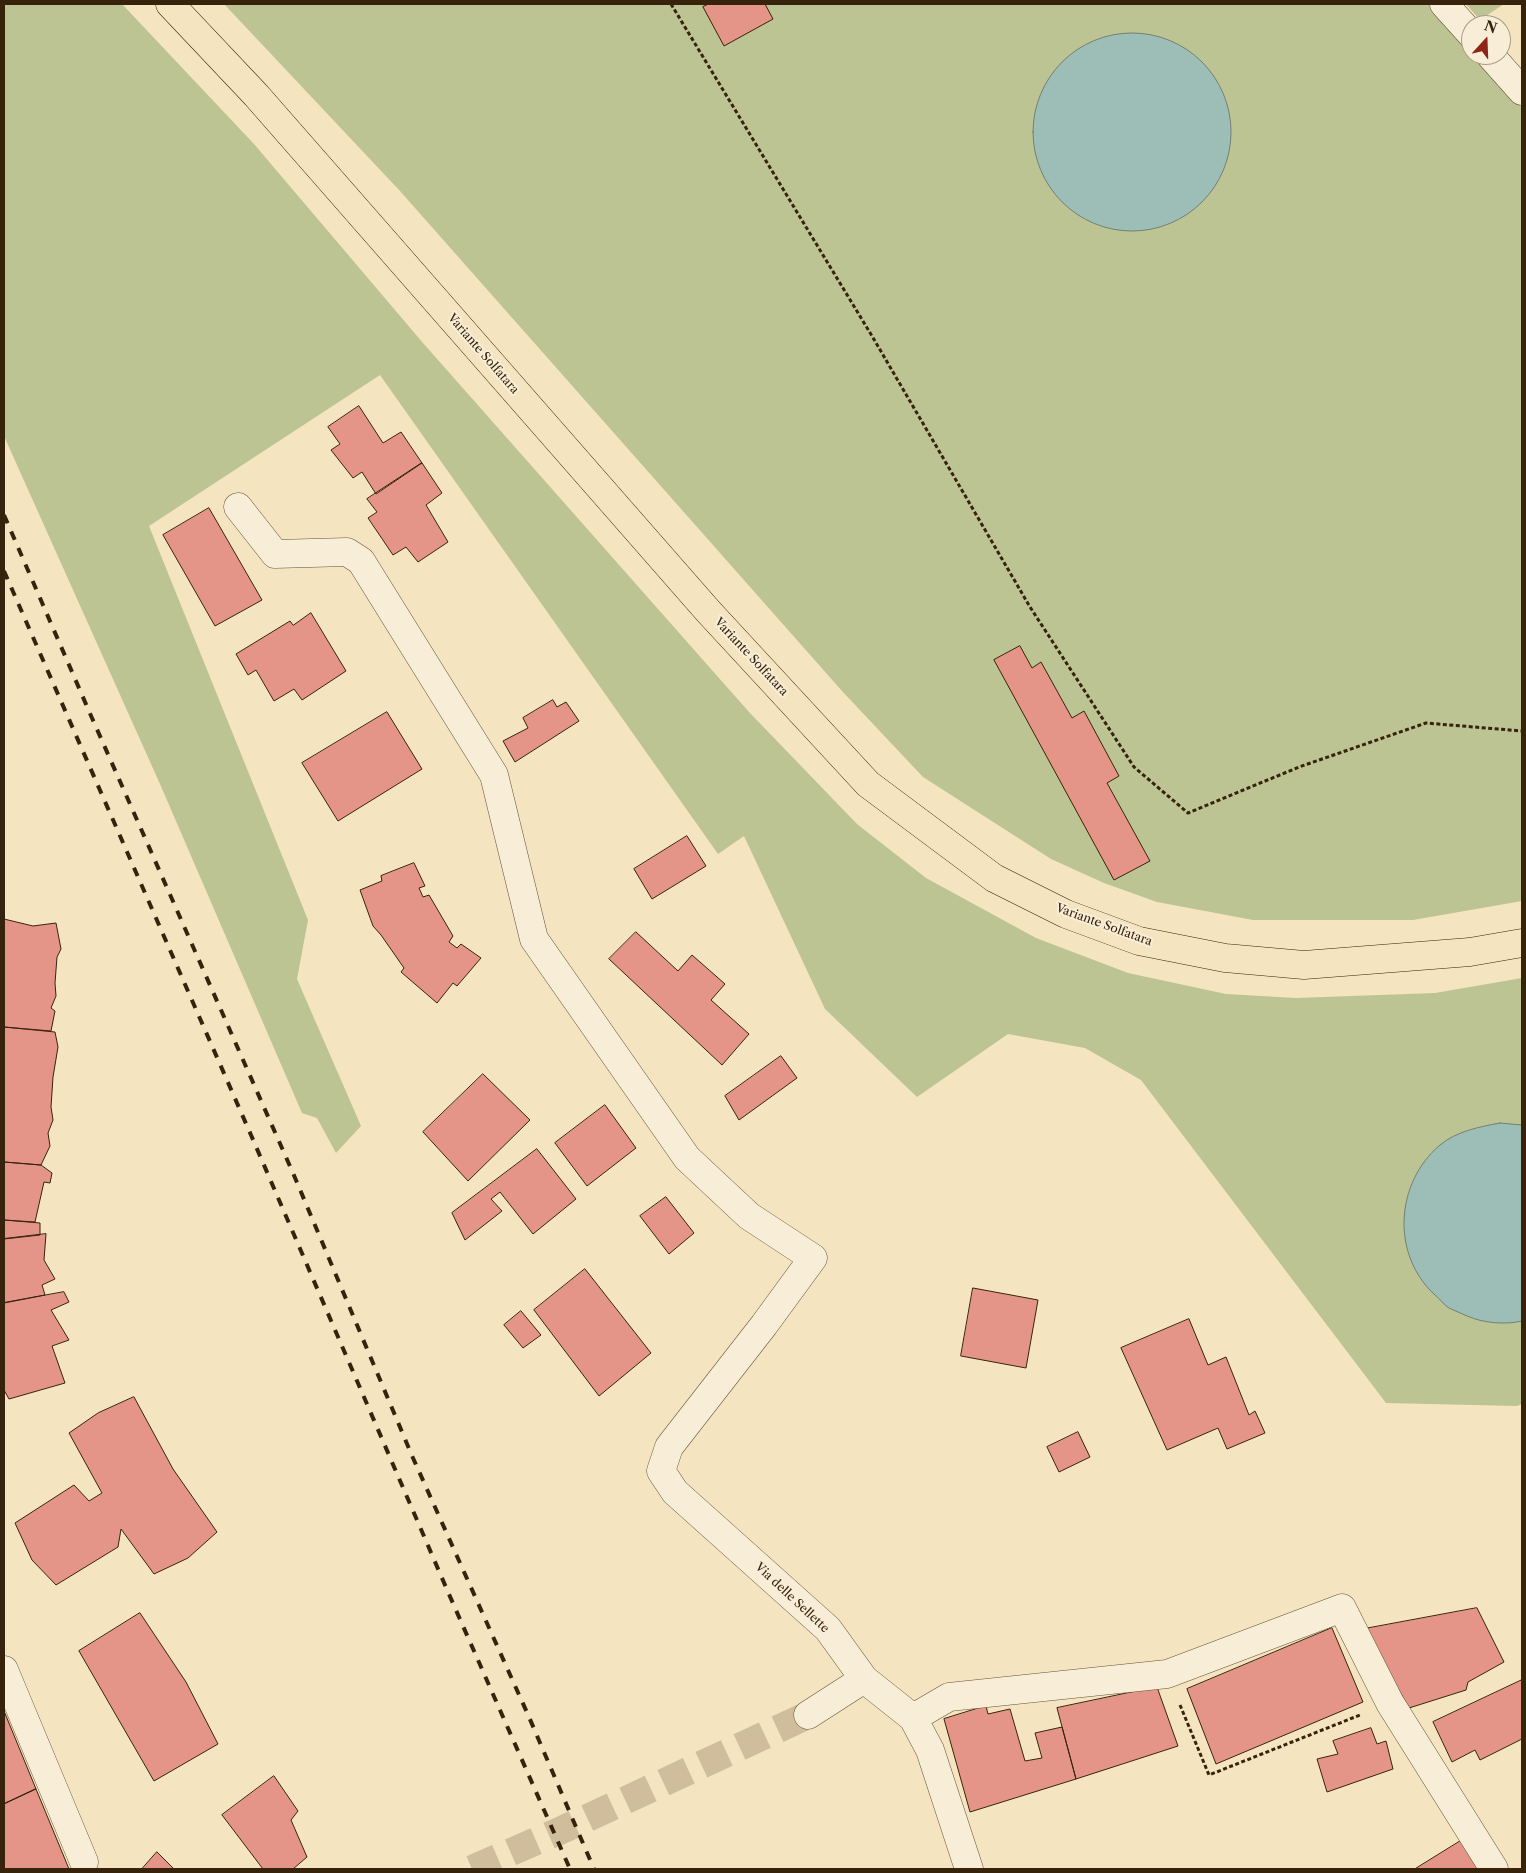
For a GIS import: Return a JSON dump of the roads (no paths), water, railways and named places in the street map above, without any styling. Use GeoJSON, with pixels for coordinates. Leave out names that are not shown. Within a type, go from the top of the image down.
{"type":"FeatureCollection","features":[{"type":"Feature","properties":{"kind":"main road","name":"Variante Solfatara"},"geometry":{"type":"LineString","coordinates":[[170,4],[256,95],[708,611],[868,784],[994,878],[1066,914],[1139,940],[1226,958],[1304,965],[1470,952],[1522,943]]}},
{"type":"Feature","properties":{"kind":"street"},"geometry":{"type":"LineString","coordinates":[[1444,4],[1461,23]]}},
{"type":"Feature","properties":{"kind":"street"},"geometry":{"type":"LineString","coordinates":[[1499,65],[1522,90]]}},
{"type":"Feature","properties":{"kind":"street","name":"Via delle Sellette"},"geometry":{"type":"LineString","coordinates":[[238,507],[275,554],[347,552],[361,561],[494,775],[534,939],[687,1158],[749,1216],[813,1258],[764,1325],[669,1447],[661,1471],[676,1492],[828,1629],[864,1680],[913,1718],[930,1750],[969,1869]]}},
{"type":"Feature","properties":{"kind":"street"},"geometry":{"type":"LineString","coordinates":[[913,1718],[949,1697],[1168,1674],[1342,1608],[1390,1703],[1494,1869]]}},
{"type":"Feature","properties":{"kind":"street"},"geometry":{"type":"LineString","coordinates":[[4,1670],[84,1862]]}},
{"type":"Feature","properties":{"kind":"street"},"geometry":{"type":"LineString","coordinates":[[808,1715],[864,1680]]}},
{"type":"Feature","properties":{"kind":"water"},"geometry":{"type":"Polygon","coordinates":[[[1122,33],[1142,33],[1151,34],[1179,44],[1195,55],[1209,69],[1224,94],[1230,113],[1230,151],[1220,179],[1209,195],[1195,209],[1179,220],[1161,227],[1142,231],[1122,231],[1113,230],[1085,220],[1069,209],[1055,195],[1044,179],[1037,161],[1033,142],[1033,122],[1034,113],[1044,85],[1055,69],[1069,55],[1085,44],[1103,37],[1122,33]]]}},
{"type":"Feature","properties":{"kind":"water"},"geometry":{"type":"Polygon","coordinates":[[[1500,1123],[1522,1125],[1522,1321],[1508,1323],[1487,1322],[1473,1318],[1449,1308],[1435,1295],[1421,1279],[1411,1260],[1405,1240],[1404,1219],[1407,1199],[1414,1179],[1425,1161],[1440,1145],[1461,1133],[1500,1123]]]}},
{"type":"Feature","properties":{"kind":"tunnel"},"geometry":{"type":"LineString","coordinates":[[472,1869],[564,1829],[808,1715]]}},
{"type":"Feature","properties":{"kind":"railway"},"geometry":{"type":"LineString","coordinates":[[4,515],[293,1173],[413,1458],[529,1717],[594,1869]]}},
{"type":"Feature","properties":{"kind":"railway"},"geometry":{"type":"LineString","coordinates":[[4,571],[570,1869]]}}]}
